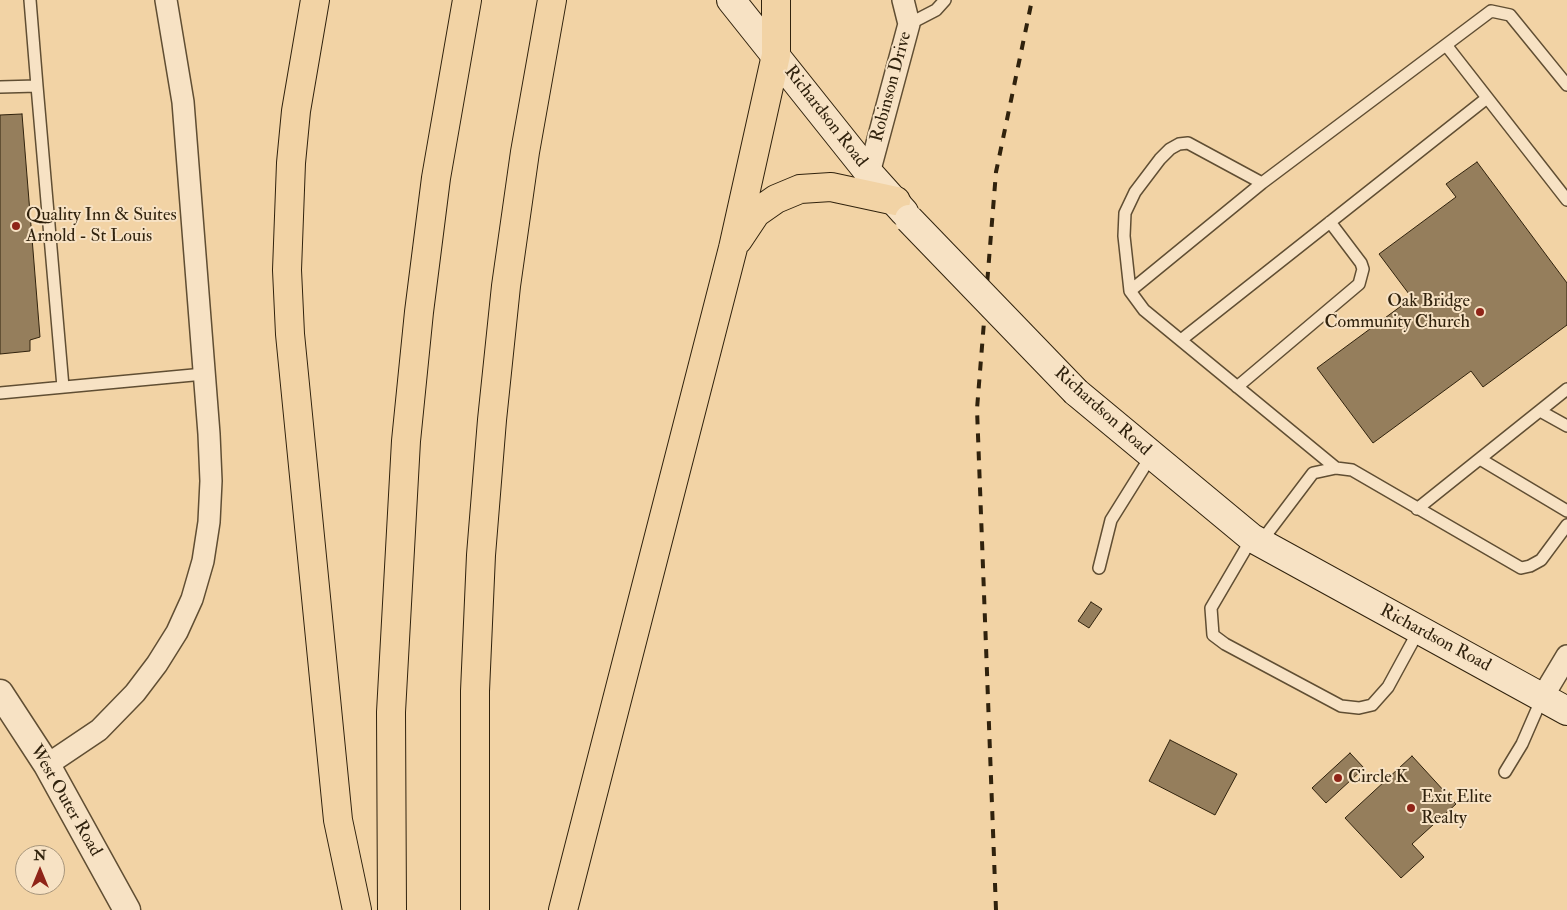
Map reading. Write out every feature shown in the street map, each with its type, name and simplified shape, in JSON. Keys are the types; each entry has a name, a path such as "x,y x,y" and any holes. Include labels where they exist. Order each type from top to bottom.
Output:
{"highway":[{"path":"316,0 296,111 291,164 289,298 338,820 357,910"},
{"path":"392,910 391,712 406,441 419,312 436,178 467,0"},
{"path":"475,910 475,691 481,555 492,420 506,286 525,152 552,0"},
{"path":"563,910 733,248 776,55 776,0"},
{"path":"733,248 756,213 776,199 800,190 831,187 902,210"}],"main road":[{"name":"Richardson Road","path":"731,0 869,173 902,210 1076,392 1151,456 1256,540 1543,696 1567,711"}],"street":[{"path":"47,765 99,730 135,693 177,632 192,599 203,561 209,522 211,481 204,374 183,102 166,0"},
{"name":"Robinson Drive","path":"869,173 909,24 903,0"},
{"path":"1543,696 1567,656"},
{"name":"West Outer Road","path":"0,693 47,765 127,910"}],"lane":[{"path":"30,0 63,388"},
{"path":"909,24 936,10 945,0"},
{"path":"1130,290 1262,183 1491,11 1510,15 1567,85"},
{"path":"1446,45 1567,200"},
{"path":"0,87 37,86"},
{"path":"1181,340 1487,98"},
{"path":"1262,183 1188,143 1179,144 1170,150 1160,159 1135,192 1125,213 1124,236 1130,290 1144,310 1336,468"},
{"path":"1237,387 1359,284 1363,269 1361,263 1330,222"},
{"path":"0,393 204,374"},
{"path":"1418,509 1567,389"},
{"path":"1540,411 1567,426"},
{"path":"1099,568 1111,520 1151,456"},
{"path":"1480,459 1567,511"},
{"path":"1419,630 1388,687 1372,705 1359,708 1342,706 1225,644 1213,635 1211,608 1256,540 1313,473 1336,468 1352,470 1521,568 1541,560 1567,525"},
{"path":"1505,772 1522,744 1543,696"}],"building":[{"name":"Quality Inn & Suites Arnold - St Louis","path":"22,114 40,337 30,340 30,351 0,354 0,115"},
{"name":"Oak Bridge Community Church","path":"1477,162 1567,283 1567,325 1483,387 1471,371 1373,443 1317,368 1412,298 1379,254 1456,197 1446,184"},
{"path":"1091,602 1102,609 1089,628 1078,621"},
{"path":"1170,740 1237,774 1215,815 1149,781"},
{"name":"Circle K","path":"1350,753 1364,768 1326,803 1312,788"},
{"path":"1412,756 1456,804 1412,844 1424,857 1401,878 1345,818"}],"railway":[{"path":"996,910 977,409 996,172 1032,0"}],"place":[{"name":"Quality Inn & Suites Arnold - St Louis","path":"16,226"},
{"name":"Oak Bridge Community Church","path":"1480,312"},
{"name":"Circle K","path":"1338,778"},
{"name":"Exit Elite Realty","path":"1411,808"}]}
